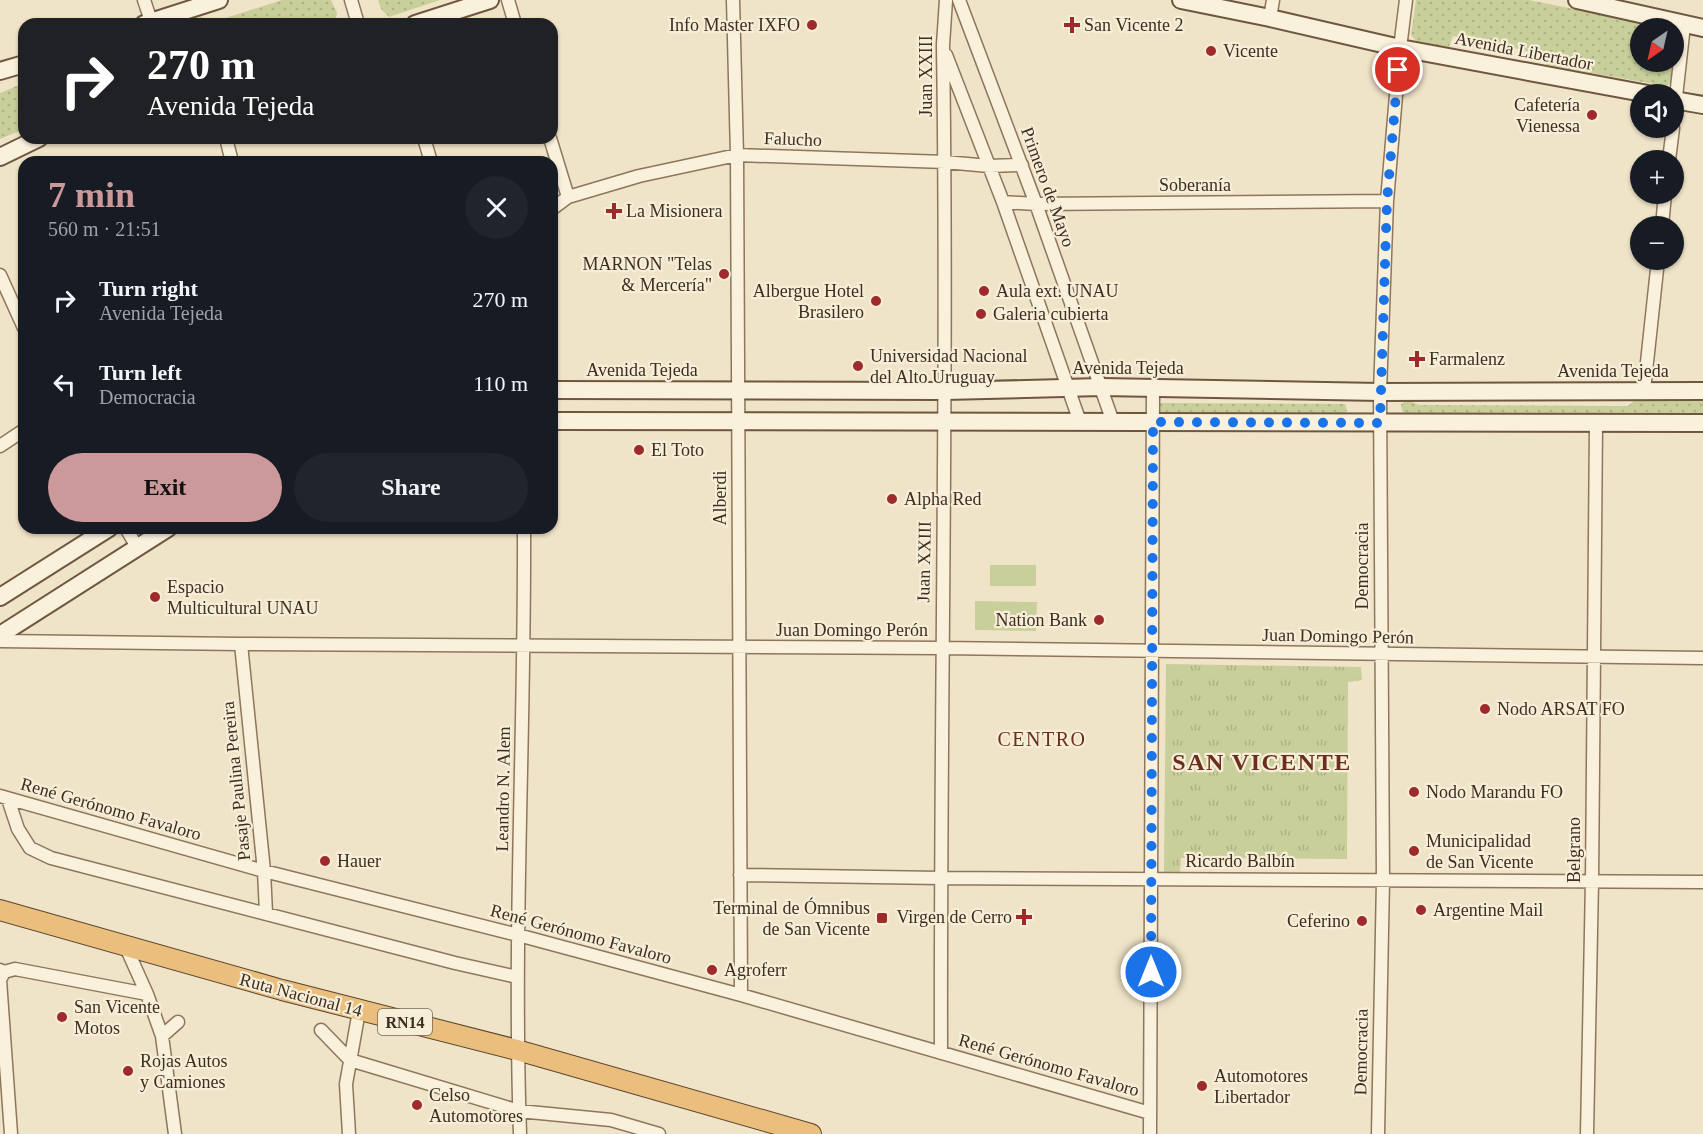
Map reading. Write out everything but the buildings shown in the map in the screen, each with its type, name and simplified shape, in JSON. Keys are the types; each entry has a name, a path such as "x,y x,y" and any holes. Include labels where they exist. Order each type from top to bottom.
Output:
{"highway":[{"name":"Ruta Nacional 14","path":"0,910 359,1011 517,1050 811,1134"}],"main road":[{"path":"164,18 219,0"},
{"path":"434,18 490,0"},
{"name":"Avenida Libertador","path":"1182,0 1400,48 1630,91"},
{"path":"1576,0 1654,18"},
{"path":"1684,25 1703,28"},
{"path":"0,71 18,66"},
{"path":"1684,105 1703,105"},
{"path":"0,157 27,144"},
{"name":"Avenida Tejeda","path":"558,390 945,391 1153,387 1380,392 1703,391"},
{"path":"558,421 1703,423"},
{"path":"0,597 100,534"},
{"path":"0,635 158,534"}],"street":[{"path":"144,0 148,18"},
{"path":"351,0 356,18"},
{"path":"508,0 513,18"},
{"name":"Alberdi","path":"733,0 737,155 741,995"},
{"name":"Juan XXIII","path":"941,1053 940,878 945,391 943,45 946,0"},
{"name":"Primero de Mayo","path":"959,0 1022,165 1113,422"},
{"path":"1270,18 1273,0"},
{"name":"Democracia","path":"1378,1134 1383,880 1380,392 1387,201 1406,0"},
{"path":"943,45 1003,202 1080,422"},
{"name":"Falucho","path":"568,197 639,176 737,155 945,162 989,166 1022,165"},
{"path":"558,164 568,197 558,204"},
{"name":"Soberanía","path":"1003,202 1036,204 1387,201"},
{"path":"1644,390 1657,270"},
{"path":"0,275 18,315"},
{"path":"1150,1134 1153,387"},
{"name":"Belgrano","path":"1587,1134 1596,423"},
{"path":"0,446 18,434"},
{"path":"129,534 137,547"},
{"name":"Leandro N. Alem","path":"520,1134 517,977 525,645 524,534"},
{"name":"Juan Domingo Perón","path":"0,641 942,648 1703,658"},
{"name":"Pasaje Paulina Pereira","path":"241,644 264,871 266,914"},
{"path":"4,797 18,829 30,848 51,858 517,977"},
{"name":"René Gerónomo Favaloro","path":"4,797 264,871 518,935 741,995 1150,1113"},
{"name":"Ricardo Balbín","path":"740,875 1703,882"},
{"path":"125,945 147,994 162,1036 175,1134"},
{"path":"11,1134 0,980 2,971 15,969 147,994"},
{"path":"349,1134 346,1084 359,1011"},
{"path":"162,1036 178,1022"},
{"path":"321,1029 350,1060 519,1111 611,1120 659,1134"}],"green space":[{"path":"282,0 331,0 337,13 336,18 226,18"},
{"path":"378,0 440,0 389,17 381,9"},
{"path":"1416,0 1529,0 1630,20 1630,72 1673,72 1671,83 1655,84 1546,65 1548,55 1453,36 1448,49 1418,43 1411,35"},
{"path":"18,86 18,132 0,139 0,93"},
{"path":"1636,399 1703,401 1703,416 1408,415 1402,411 1401,404 1407,400 1419,405 1628,406"},
{"path":"1160,403 1345,404 1347,410 1345,415 1161,414 1157,411"},
{"path":"990,565 1036,565 1036,586 990,586"},
{"path":"975,601 1037,602 1036,631 975,630"},
{"path":"1166,664 1361,667 1362,680 1348,682 1347,859 1181,858 1180,873 1164,872"}],"place":[{"name":"Info Master IXFO","path":"812,25"},
{"name":"San Vicente 2","path":"1072,25"},
{"name":"Vicente","path":"1211,51"},
{"name":"Cafetería Vienessa","path":"1592,115"},
{"name":"La Misionera","path":"614,211"},
{"name":"MARNON \"Telas & Mercería\"","path":"724,274"},
{"name":"Aula ext. UNAU","path":"984,291"},
{"name":"Albergue Hotel Brasilero","path":"876,301"},
{"name":"Galeria cubierta","path":"981,314"},
{"name":"Farmalenz","path":"1417,359"},
{"name":"Universidad Nacional del Alto Uruguay","path":"858,366"},
{"name":"El Toto","path":"639,450"},
{"name":"Alpha Red","path":"892,499"},
{"name":"Espacio Multicultural UNAU","path":"155,597"},
{"name":"Nation Bank","path":"1099,620"},
{"name":"Nodo ARSAT FO","path":"1485,709"},
{"name":"Nodo Marandu FO","path":"1414,792"},
{"name":"Municipalidad de San Vicente","path":"1414,851"},
{"name":"Hauer","path":"325,861"},
{"name":"Argentine Mail","path":"1421,910"},
{"name":"Virgen de Cerro","path":"1024,917"},
{"name":"Terminal de Ómnibus de San Vicente","path":"882,918"},
{"name":"Ceferino","path":"1362,921"},
{"name":"Agroferr","path":"712,970"},
{"name":"San Vicente Motos","path":"62,1017"},
{"name":"Rojas Autos y Camiones","path":"128,1071"},
{"name":"Automotores Libertador","path":"1202,1086"},
{"name":"Celso Automotores","path":"417,1105"}],"district":[{"name":"CENTRO","path":"1042,739"},
{"name":"SAN VICENTE","path":"1262,762"}],"route":[{"path":"1151,972 1153,422 1380,423 1387,201 1398,70"}]}
